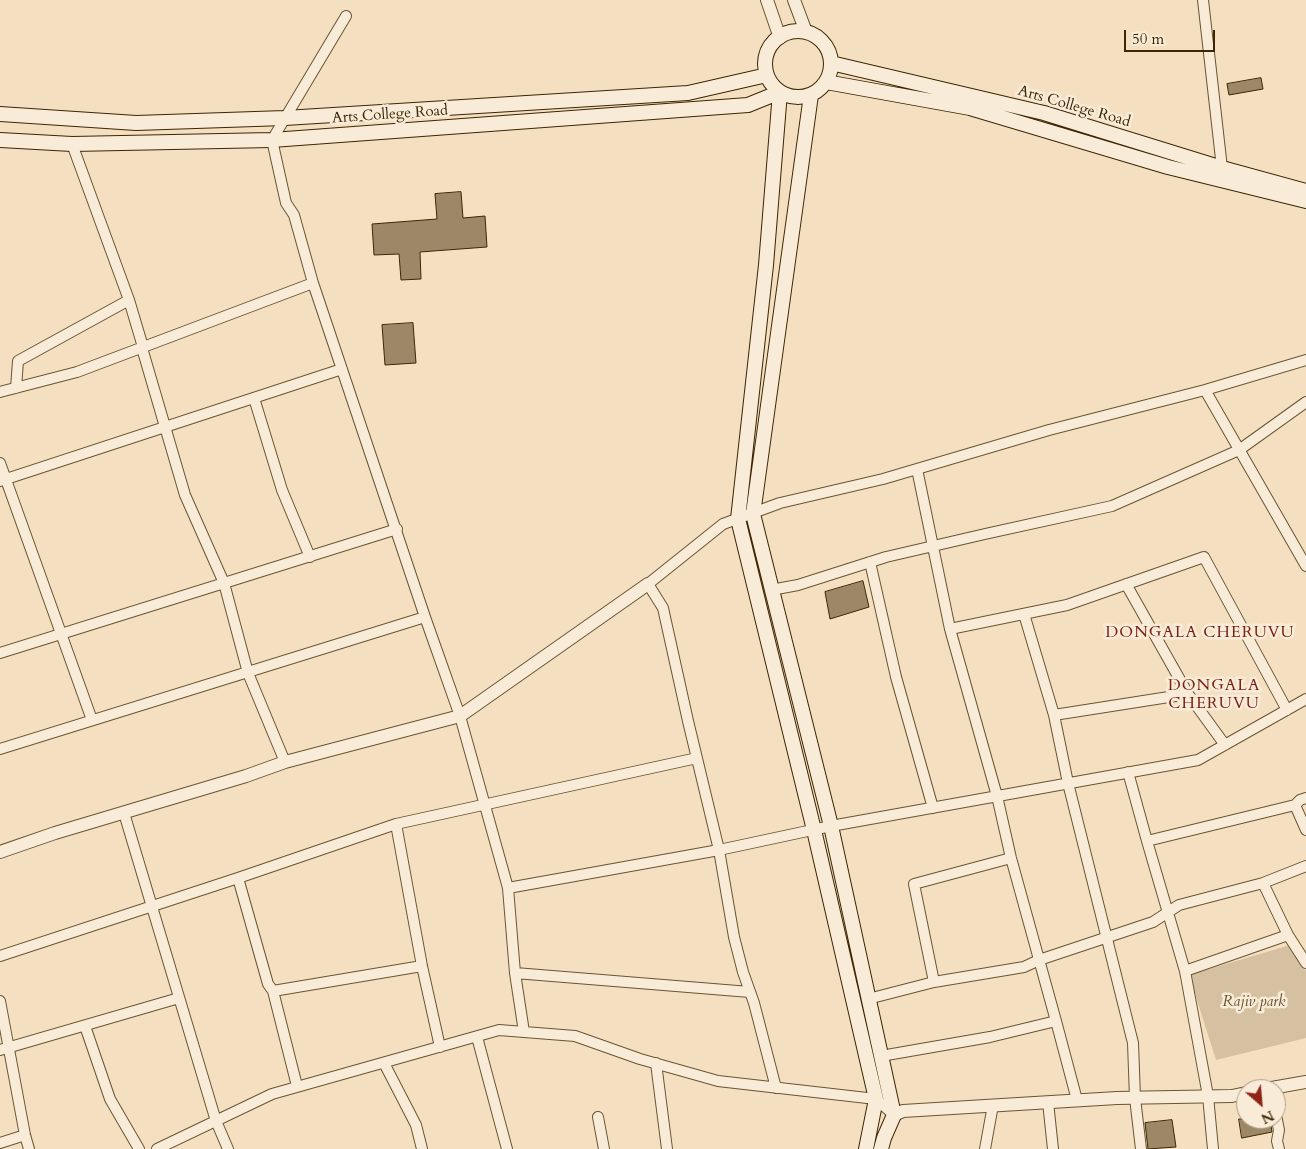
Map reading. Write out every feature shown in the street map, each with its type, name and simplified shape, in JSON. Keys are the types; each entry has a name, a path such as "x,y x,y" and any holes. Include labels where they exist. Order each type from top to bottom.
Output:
{"main road":[{"path":"806,32 816,36 824,43 831,63 830,73 820,89 803,97 795,97 780,92 772,84 767,75 767,54 772,45 780,38 788,33 806,32"},
{"name":"Arts College Road","path":"831,63 1044,113 1222,168 1306,191"},
{"path":"0,114 136,123 285,118 688,93 767,75"},
{"path":"826,82 970,108 1168,167 1306,201"},
{"path":"780,92 766,265 738,519 814,830 876,1099 866,1149"},
{"name":"Arts College Road","path":"0,140 72,144 272,140 748,105 780,92"},
{"path":"811,94 752,514 831,826 894,1115 881,1149"}],"street":[{"path":"767,0 780,38"},
{"path":"794,0 806,32"},
{"path":"1203,0 1222,168"},
{"path":"346,16 272,140 286,203 294,215 313,283 460,716 485,804 508,888 515,973 524,1032"},
{"path":"72,144 129,300 185,495 224,584 249,671 284,762"},
{"path":"0,392 77,372 313,283"},
{"path":"16,388 18,361 129,300"},
{"path":"0,852 55,833 246,776 284,762 460,716 648,584 723,524 780,503 883,479 1049,430 1205,390 1306,360"},
{"path":"3,480 342,369"},
{"path":"1205,390 1306,566"},
{"path":"254,398 282,490 310,556"},
{"path":"771,590 934,546 1112,506 1239,450 1306,402"},
{"path":"0,463 3,480 92,720"},
{"path":"917,469 950,629 997,796 1011,858 1076,1100"},
{"path":"0,653 397,529"},
{"path":"950,629 1067,605 1204,557 1287,710"},
{"path":"870,562 896,677 933,808"},
{"path":"648,584 663,608 719,850 734,937 776,1088"},
{"path":"1126,584 1188,694 1226,744"},
{"path":"1024,614 1054,716 1068,783 1133,1042 1135,1098 1141,1149"},
{"path":"0,749 425,617"},
{"path":"1054,716 1188,694"},
{"path":"508,888 719,850 831,826 1198,760 1306,699"},
{"path":"0,956 152,907 396,824 697,758"},
{"path":"1128,772 1185,972 1208,1096 1213,1149"},
{"path":"1147,841 1295,805 1300,800 1306,798"},
{"path":"1295,805 1306,830"},
{"path":"125,812 216,1121 228,1149"},
{"path":"396,824 422,966 440,1047"},
{"path":"934,982 914,884 1011,858"},
{"path":"868,998 934,982 1024,967 1039,960 1154,922 1179,905 1263,883 1306,866"},
{"path":"238,878 268,984 273,991 297,1086"},
{"path":"1263,883 1288,935 1306,962"},
{"path":"1185,972 1288,935"},
{"path":"273,991 422,966"},
{"path":"515,973 750,992"},
{"path":"5,1049 179,998"},
{"path":"0,1001 5,1049 29,1149"},
{"path":"881,1056 990,1037 1056,1021"},
{"path":"84,1026 110,1099 139,1149"},
{"path":"157,1149 272,1094 499,1030 575,1036 656,1064 718,1081 876,1099 894,1115 904,1111 1076,1100 1236,1095"},
{"path":"476,1037 507,1149"},
{"path":"384,1063 416,1125 422,1149"},
{"path":"656,1064 667,1149"},
{"path":"1286,1086 1306,1082"},
{"path":"1048,1102 1053,1149"},
{"path":"985,1149 993,1105"},
{"path":"598,1117 604,1149"},
{"path":"1279,1129 1277,1141 1279,1149"},
{"path":"0,1143 25,1135"}],"green space":[{"name":"Rajiv park","path":"1290,945 1306,971 1306,1038 1216,1060 1189,975"}],"building":[{"path":"1261,78 1263,89 1229,95 1227,84"},
{"path":"461,192 463,218 485,216 487,247 420,252 421,279 401,280 399,254 374,255 372,224 437,219 435,194"},
{"path":"413,323 416,363 385,365 382,325"},
{"path":"863,581 869,607 830,619 825,592"},
{"path":"1172,1120 1176,1147 1148,1149 1145,1123"},
{"path":"1241,1129 1272,1129 1272,1132 1242,1138"}],"district":[{"name":"DONGALA CHERUVU","path":"1200,633"},
{"name":"DONGALA CHERUVU","path":"1214,695"}]}
